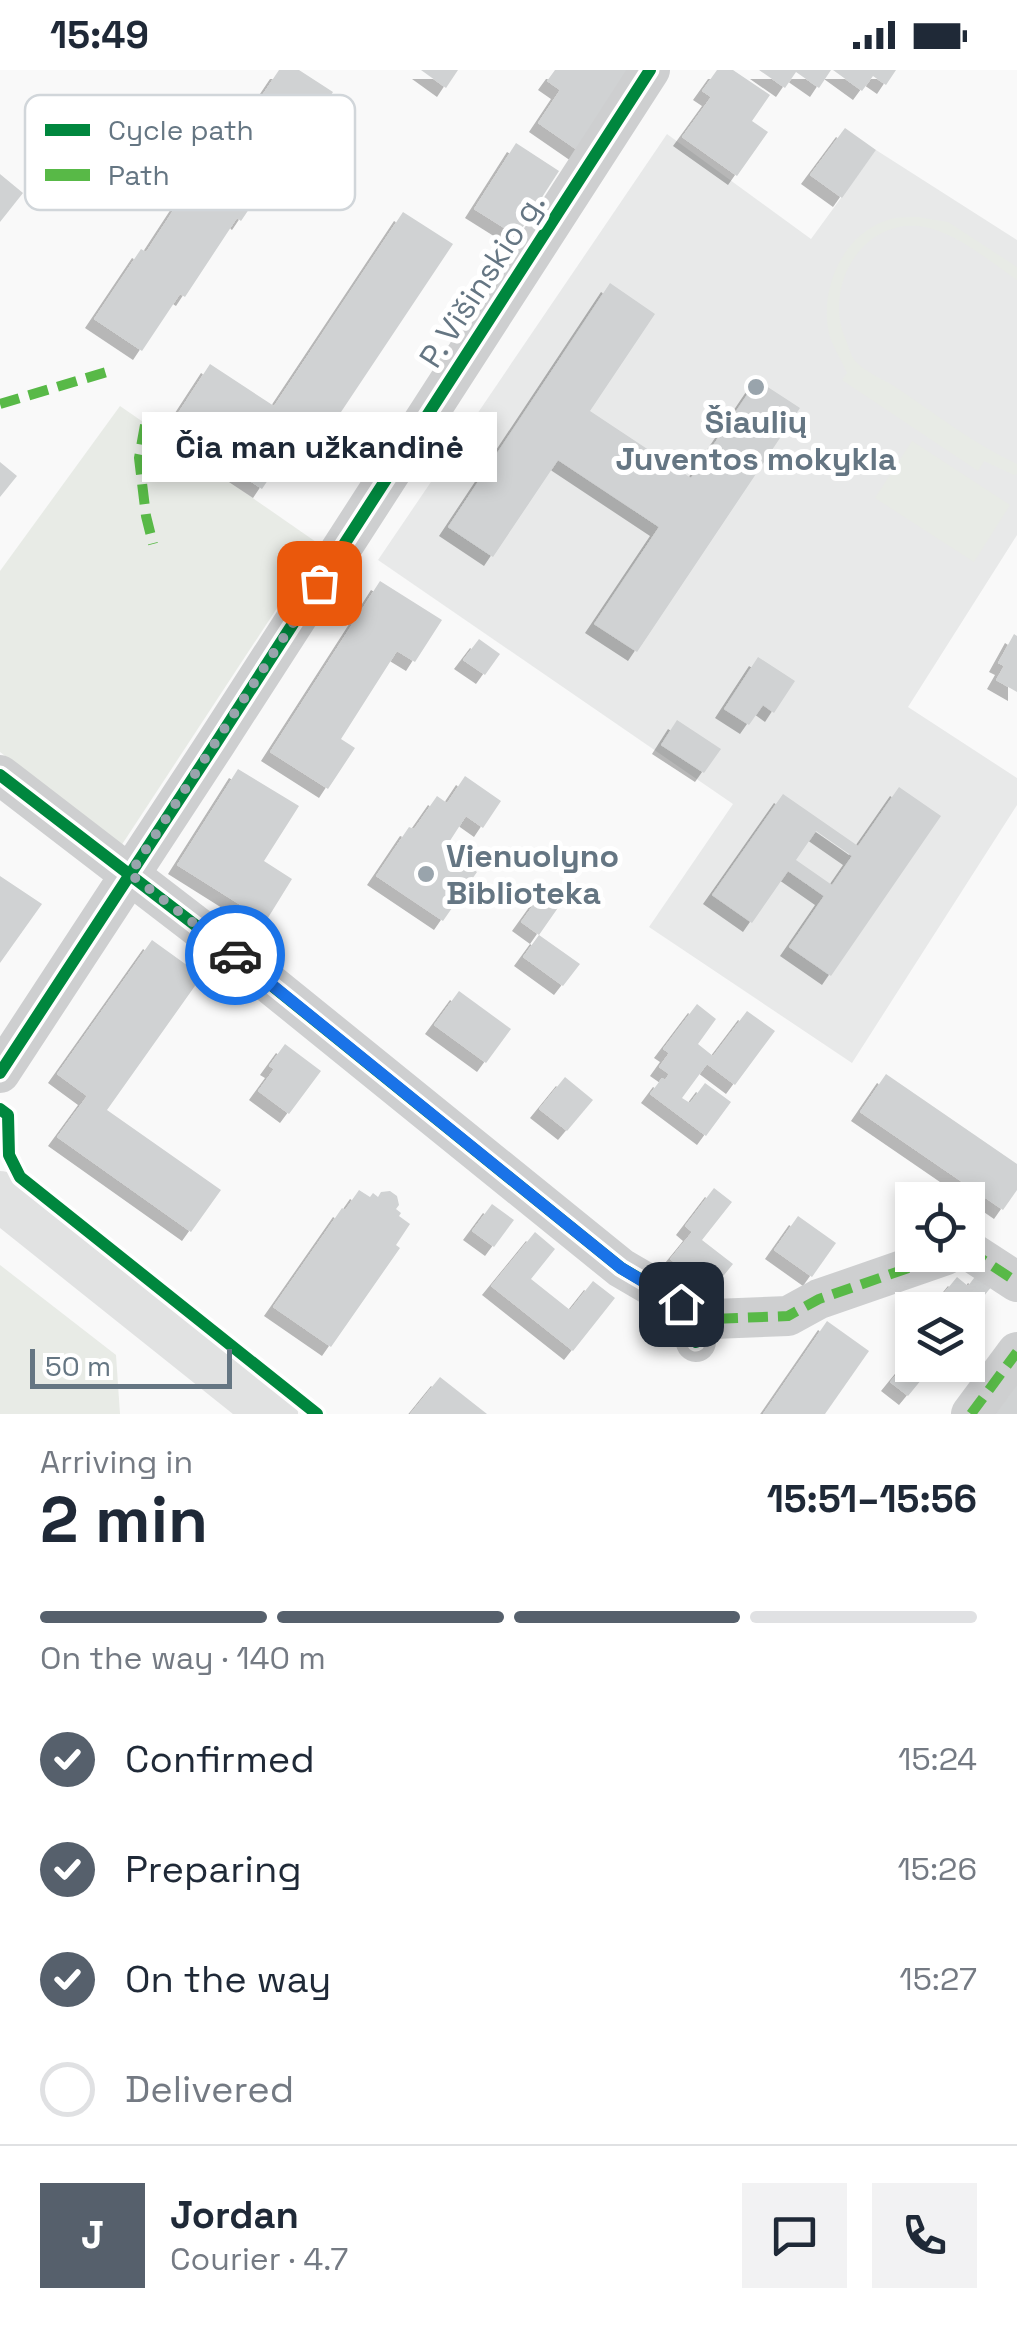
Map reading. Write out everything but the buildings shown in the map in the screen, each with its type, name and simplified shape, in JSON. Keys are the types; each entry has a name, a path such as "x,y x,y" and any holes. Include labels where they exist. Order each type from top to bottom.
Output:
{"main road":[{"path":"0,1196 273,1414"},
{"path":"0,1240 222,1414"}],"street":[{"name":"P. Višinskio g.","path":"0,1073 650,70"},
{"path":"0,775 238,958 621,1268 681,1304 692,1331 788,1316 819,1300 898,1272"},
{"path":"985,1261 1017,1282"},
{"path":"971,1414 1017,1352"}],"shaded area":[{"name":"Šiaulių Juventos mokykla","path":"667,134 811,239 876,150 1017,240 1017,535 908,707 1017,778 1017,805 852,1063 649,927 733,804 378,560"},
{"path":"918,217 948,222 1017,267 1017,280 969,247 930,228 896,228 878,235 863,247 843,281 840,321 850,351 863,368 1017,464 1017,474 984,461 978,471 842,380 847,373 830,337 827,319 831,282 839,264 849,248 877,224"},
{"path":"120,406 319,544 121,846 0,752 0,571"},
{"path":"912,441 1010,505 974,562 875,498"},
{"path":"0,1265 116,1355 120,1414 0,1414"}],"marked path":[{"path":"0,404 110,371"},
{"path":"145,425 139,458 153,544"},
{"path":"985,1261 1017,1282"},
{"path":"688,1320 788,1316 819,1299 897,1272"},
{"path":"971,1414 1017,1352"}],"cycle path":[{"path":"0,1073 650,70"},
{"path":"0,775 238,958 621,1268 681,1303 696,1342"},
{"path":"0,1109 8,1115 9,1155 20,1177 317,1414"}],"way so far":[{"path":"235,955 130,874 319,583"}],"place":[{"name":"Šiaulių Juventos mokykla","path":"756,387"},
{"name":"Čia man užkandinė","path":"319,583"},
{"name":"Vienuolyno Biblioteka","path":"426,874"}],"route":[{"path":"235,955 621,1268 681,1304"}]}
